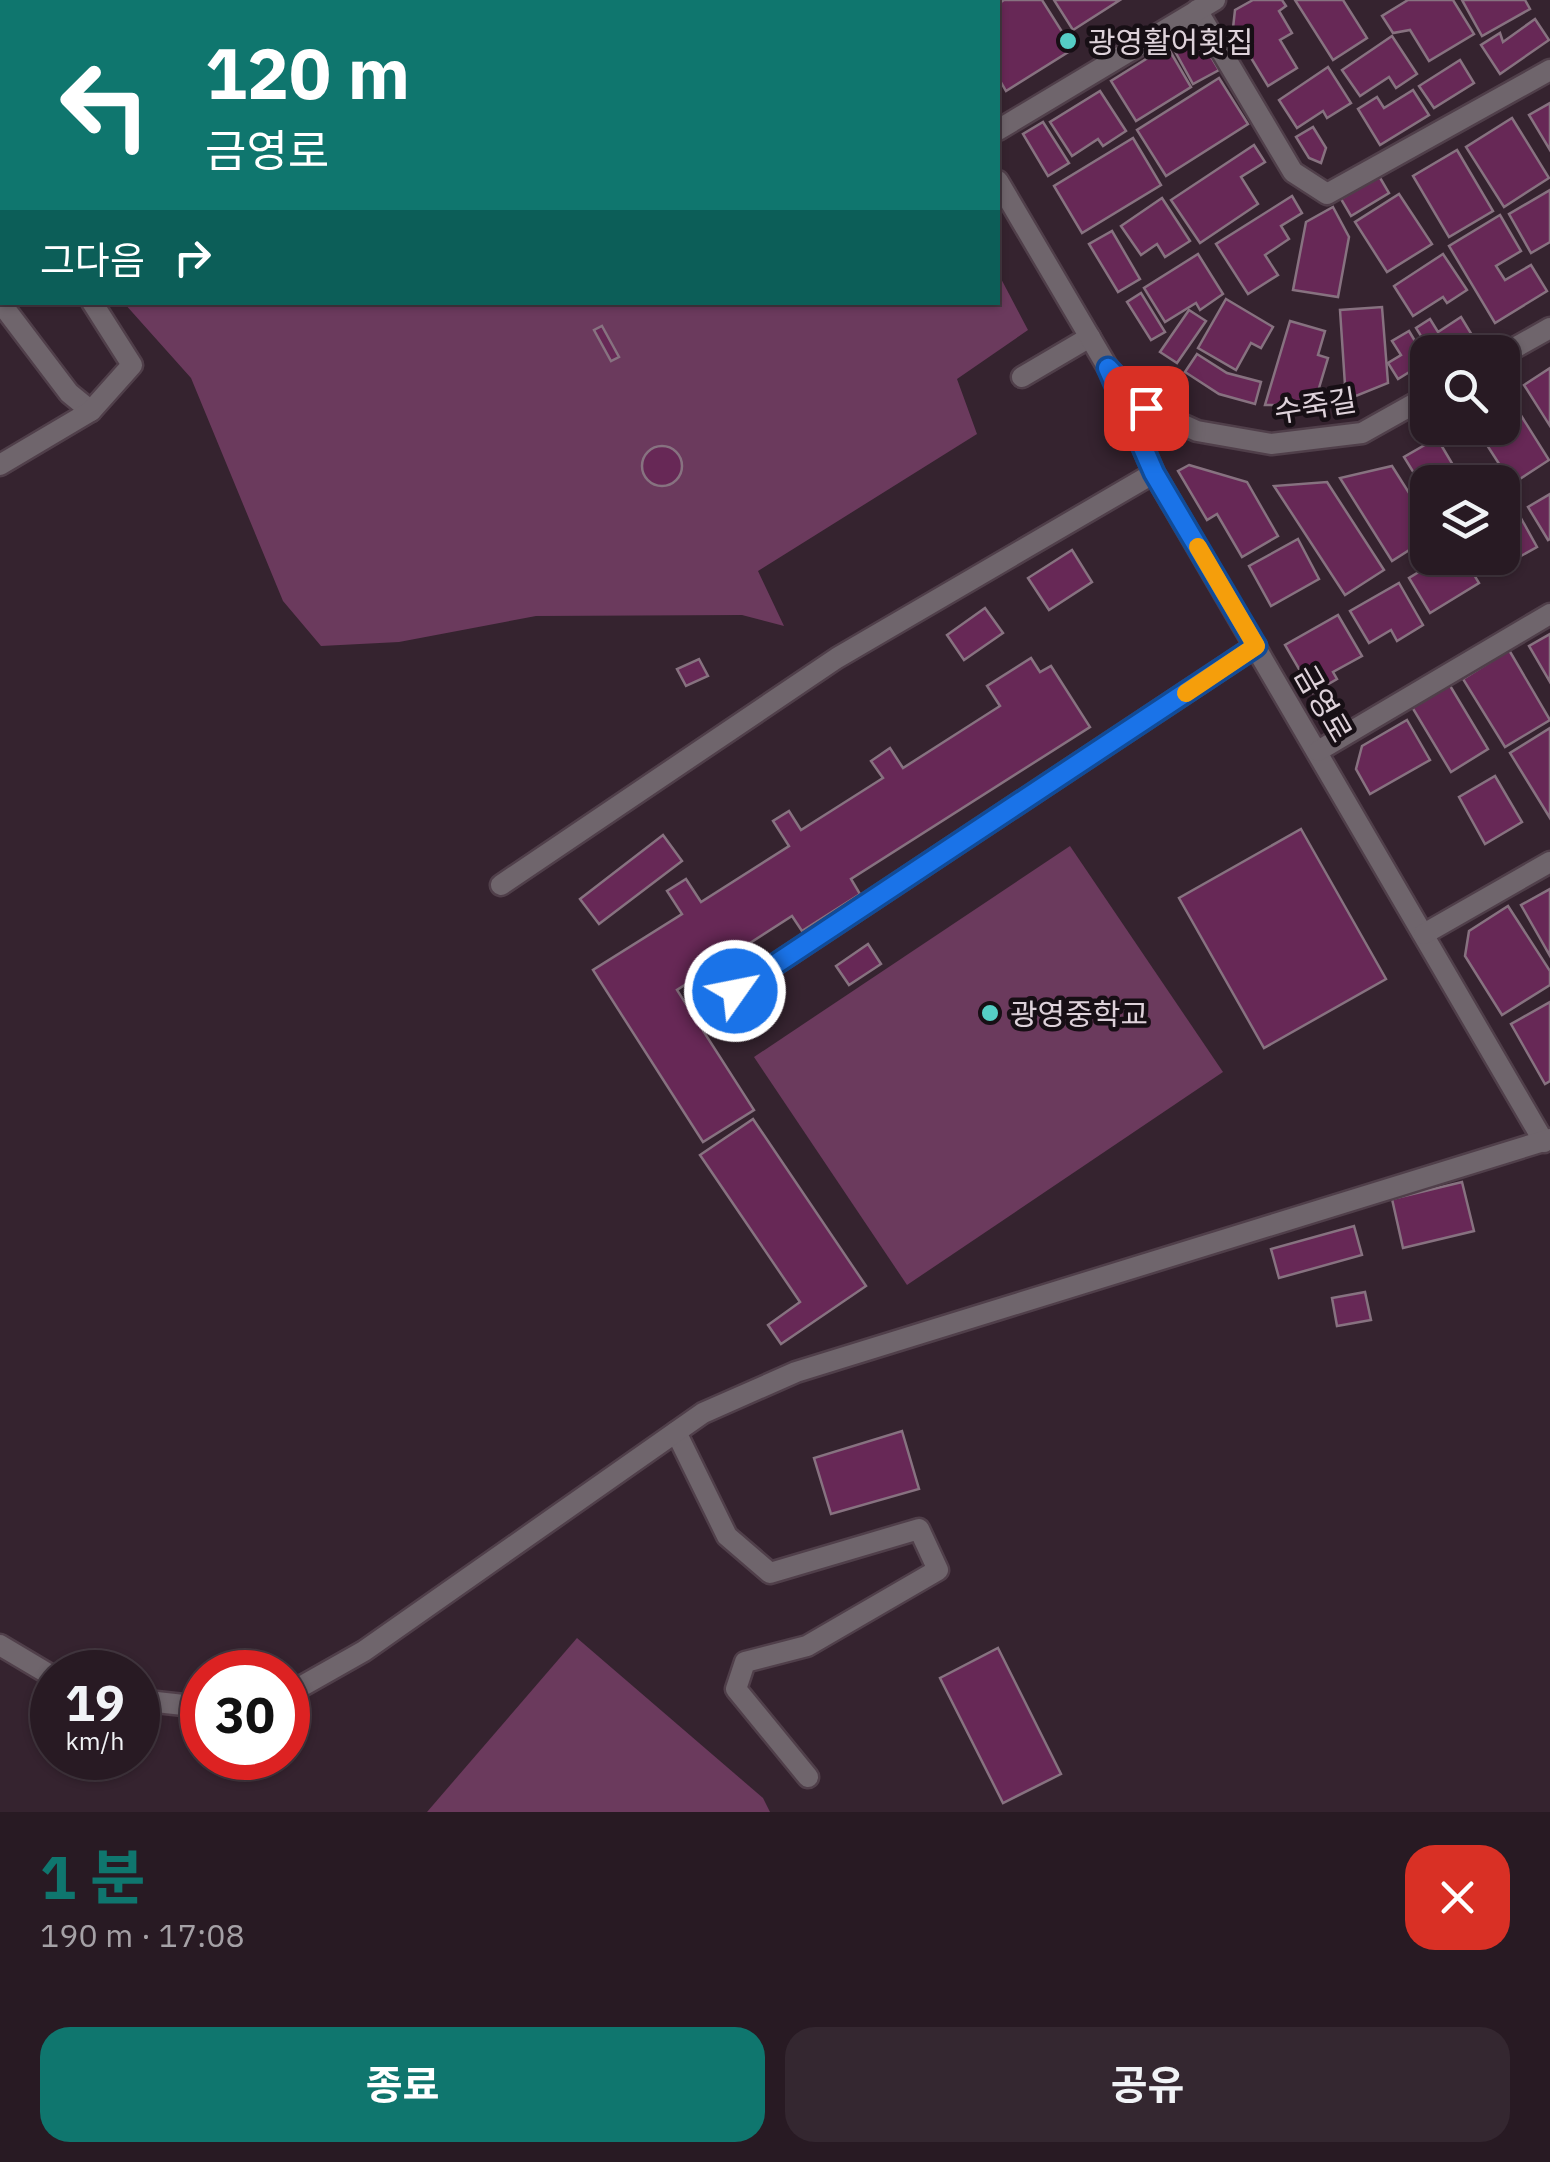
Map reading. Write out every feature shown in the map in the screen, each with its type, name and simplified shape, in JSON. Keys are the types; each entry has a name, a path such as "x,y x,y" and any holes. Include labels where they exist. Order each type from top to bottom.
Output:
{"street":[{"path":"1000,129 1206,5 1293,172 1327,194 1550,70"},
{"name":"금영로","path":"1000,184 1108,368 1154,473 1547,1141"},
{"path":"2,305 69,393 91,412"},
{"path":"0,465 91,412 132,366 94,305"},
{"path":"1520,344 1550,328"},
{"path":"1022,377 1090,337"},
{"name":"수죽길","path":"1108,368 1146,408 1196,431 1271,444 1362,433 1410,406"},
{"path":"501,885 837,658 1154,473"},
{"path":"1318,751 1550,614"},
{"path":"735,991 1256,646"},
{"path":"1424,934 1550,862"},
{"path":"310,1682 364,1651 704,1413 796,1372 1547,1141"},
{"path":"676,1432 727,1536 770,1573 919,1529 938,1570 807,1646 745,1662 736,1689 808,1777"},
{"path":"0,1645 30,1667"}],"shaded area":[{"path":"1000,277 1028,330 957,379 977,434 758,571 784,626 742,615 536,616 399,642 321,646 283,601 191,378 126,305 1000,305"},
{"path":"1070,846 1223,1072 907,1285 754,1057"},
{"path":"577,1638 763,1798 770,1812 427,1812"}],"building":[{"path":"1042,0 1073,49 1006,91 1000,80 1000,3"},
{"path":"1054,0 1120,0 1073,30"},
{"path":"1253,0 1282,0 1286,6 1279,11 1292,33 1280,40 1297,68 1268,86 1233,28 1235,10"},
{"path":"1295,0 1343,0 1367,38 1333,60"},
{"path":"1408,0 1453,0 1474,34 1429,61 1410,30 1393,33 1382,16"},
{"path":"1462,0 1525,0 1530,9 1482,36"},
{"path":"1535,19 1549,40 1500,74 1481,45 1500,33 1503,42"},
{"path":"1185,36 1204,45 1219,70 1193,84 1171,44"},
{"path":"1392,36 1417,74 1396,88 1389,77 1360,96 1342,70"},
{"path":"1167,46 1191,87 1136,121 1111,81"},
{"path":"1460,60 1474,83 1434,108 1419,86"},
{"path":"1328,67 1351,103 1327,118 1323,111 1297,128 1279,100"},
{"path":"1219,78 1248,124 1166,176 1137,130"},
{"path":"1413,90 1429,115 1380,145 1358,109 1377,97 1384,108"},
{"path":"1100,91 1126,131 1103,146 1098,139 1072,156 1050,122"},
{"path":"1550,103 1550,150 1529,115"},
{"path":"1512,118 1549,178 1504,207 1466,147"},
{"path":"1043,122 1069,163 1048,176 1023,134"},
{"path":"1313,127 1326,148 1321,163 1309,158 1296,137"},
{"path":"1133,138 1161,185 1082,233 1054,186"},
{"path":"1254,145 1265,162 1241,177 1258,204 1200,243 1171,200"},
{"path":"1457,150 1493,211 1449,237 1413,176"},
{"path":"1379,176 1389,193 1351,216 1341,199"},
{"path":"1550,190 1550,242 1531,253 1509,214"},
{"path":"1399,194 1432,244 1387,272 1355,222"},
{"path":"1292,196 1302,213 1281,226 1289,239 1265,255 1278,275 1248,294 1216,244"},
{"path":"1162,198 1190,241 1165,257 1157,244 1141,255 1121,226"},
{"path":"1333,207 1349,237 1338,297 1293,290 1306,222"},
{"path":"1500,215 1521,251 1496,266 1505,280 1531,265 1547,291 1495,323 1449,246"},
{"path":"1112,231 1140,279 1118,292 1089,244"},
{"path":"1198,254 1223,294 1200,310 1196,303 1165,322 1144,288"},
{"path":"1443,254 1467,290 1447,303 1443,297 1413,316 1394,286"},
{"path":"1141,293 1165,332 1151,340 1127,302"},
{"path":"1226,299 1273,327 1261,348 1251,343 1236,370 1198,348"},
{"path":"1382,307 1388,383 1346,400 1340,310"},
{"path":"1189,310 1206,321 1177,363 1160,352"},
{"path":"1461,317 1472,335 1420,335 1416,328 1430,319 1438,332"},
{"path":"1290,321 1325,331 1318,355 1328,358 1319,388 1332,391 1332,406 1265,405"},
{"path":"602,326 619,357 611,361 594,330"},
{"path":"1409,331 1411,335 1410,372 1398,379 1388,363 1401,355 1392,341"},
{"path":"1197,354 1227,373 1261,382 1255,404 1219,394 1185,372"},
{"path":"1550,368 1550,426 1524,385"},
{"path":"1520,414 1549,460 1520,479 1520,465 1500,465 1487,445 1520,445"},
{"path":"1425,445 1441,445 1453,465 1410,467 1404,457"},
{"path":"662,446 676,452 682,466 676,480 662,486 648,480 642,466 648,452"},
{"path":"1189,465 1247,482 1278,536 1242,557 1217,514 1207,520 1178,471"},
{"path":"1392,466 1410,494 1410,550 1392,561 1340,478"},
{"path":"1327,482 1384,570 1345,595 1274,486"},
{"path":"1550,494 1550,539 1548,540 1528,507"},
{"path":"1520,516 1537,547 1520,557"},
{"path":"1298,539 1319,579 1271,606 1249,566"},
{"path":"1072,550 1092,582 1049,610 1028,578"},
{"path":"1474,575 1479,583 1430,613 1409,578"},
{"path":"1399,583 1423,625 1397,641 1391,630 1369,643 1350,611"},
{"path":"985,608 1003,633 964,660 947,635"},
{"path":"1338,615 1362,656 1333,672 1337,679 1313,693 1285,645"},
{"path":"1550,634 1550,682 1529,646"},
{"path":"1509,650 1550,720 1505,747 1463,679"},
{"path":"1031,658 1040,672 1051,666 1090,727 851,879 860,894 802,931 792,916 677,990 754,1110 703,1142 593,970 682,914 667,891 686,879 701,902 789,846 773,821 789,811 801,830 883,778 871,761 890,748 903,768 1000,706 987,686"},
{"path":"699,659 708,676 686,686 677,669"},
{"path":"1449,684 1488,749 1451,772 1412,707"},
{"path":"1407,720 1430,760 1370,794 1356,769 1362,746"},
{"path":"1550,728 1550,818 1510,753"},
{"path":"1495,776 1522,822 1485,844 1459,797"},
{"path":"1301,829 1386,979 1264,1048 1179,898"},
{"path":"663,835 682,861 599,924 580,899"},
{"path":"1550,889 1550,956 1521,905"},
{"path":"1508,906 1550,971 1550,985 1502,1015 1465,956 1469,931"},
{"path":"868,944 881,964 849,985 836,966"},
{"path":"1550,1002 1550,1081 1545,1084 1511,1024"},
{"path":"753,1119 866,1286 781,1344 768,1325 800,1302 700,1155"},
{"path":"1462,1182 1474,1231 1403,1248 1392,1199"},
{"path":"1354,1226 1362,1255 1279,1278 1271,1249"},
{"path":"1365,1292 1371,1320 1337,1326 1332,1298"},
{"path":"902,1431 919,1489 831,1514 814,1458"},
{"path":"998,1648 1061,1774 1003,1803 940,1678"}],"slow traffic":[{"path":"1186,693 1256,646 1198,547"}],"place":[{"name":"광영활어횟집","path":"1068,41"},
{"name":"광영중학교","path":"990,1013"}],"route":[{"path":"735,991 1256,646 1154,473 1108,368 1146,408"}]}
